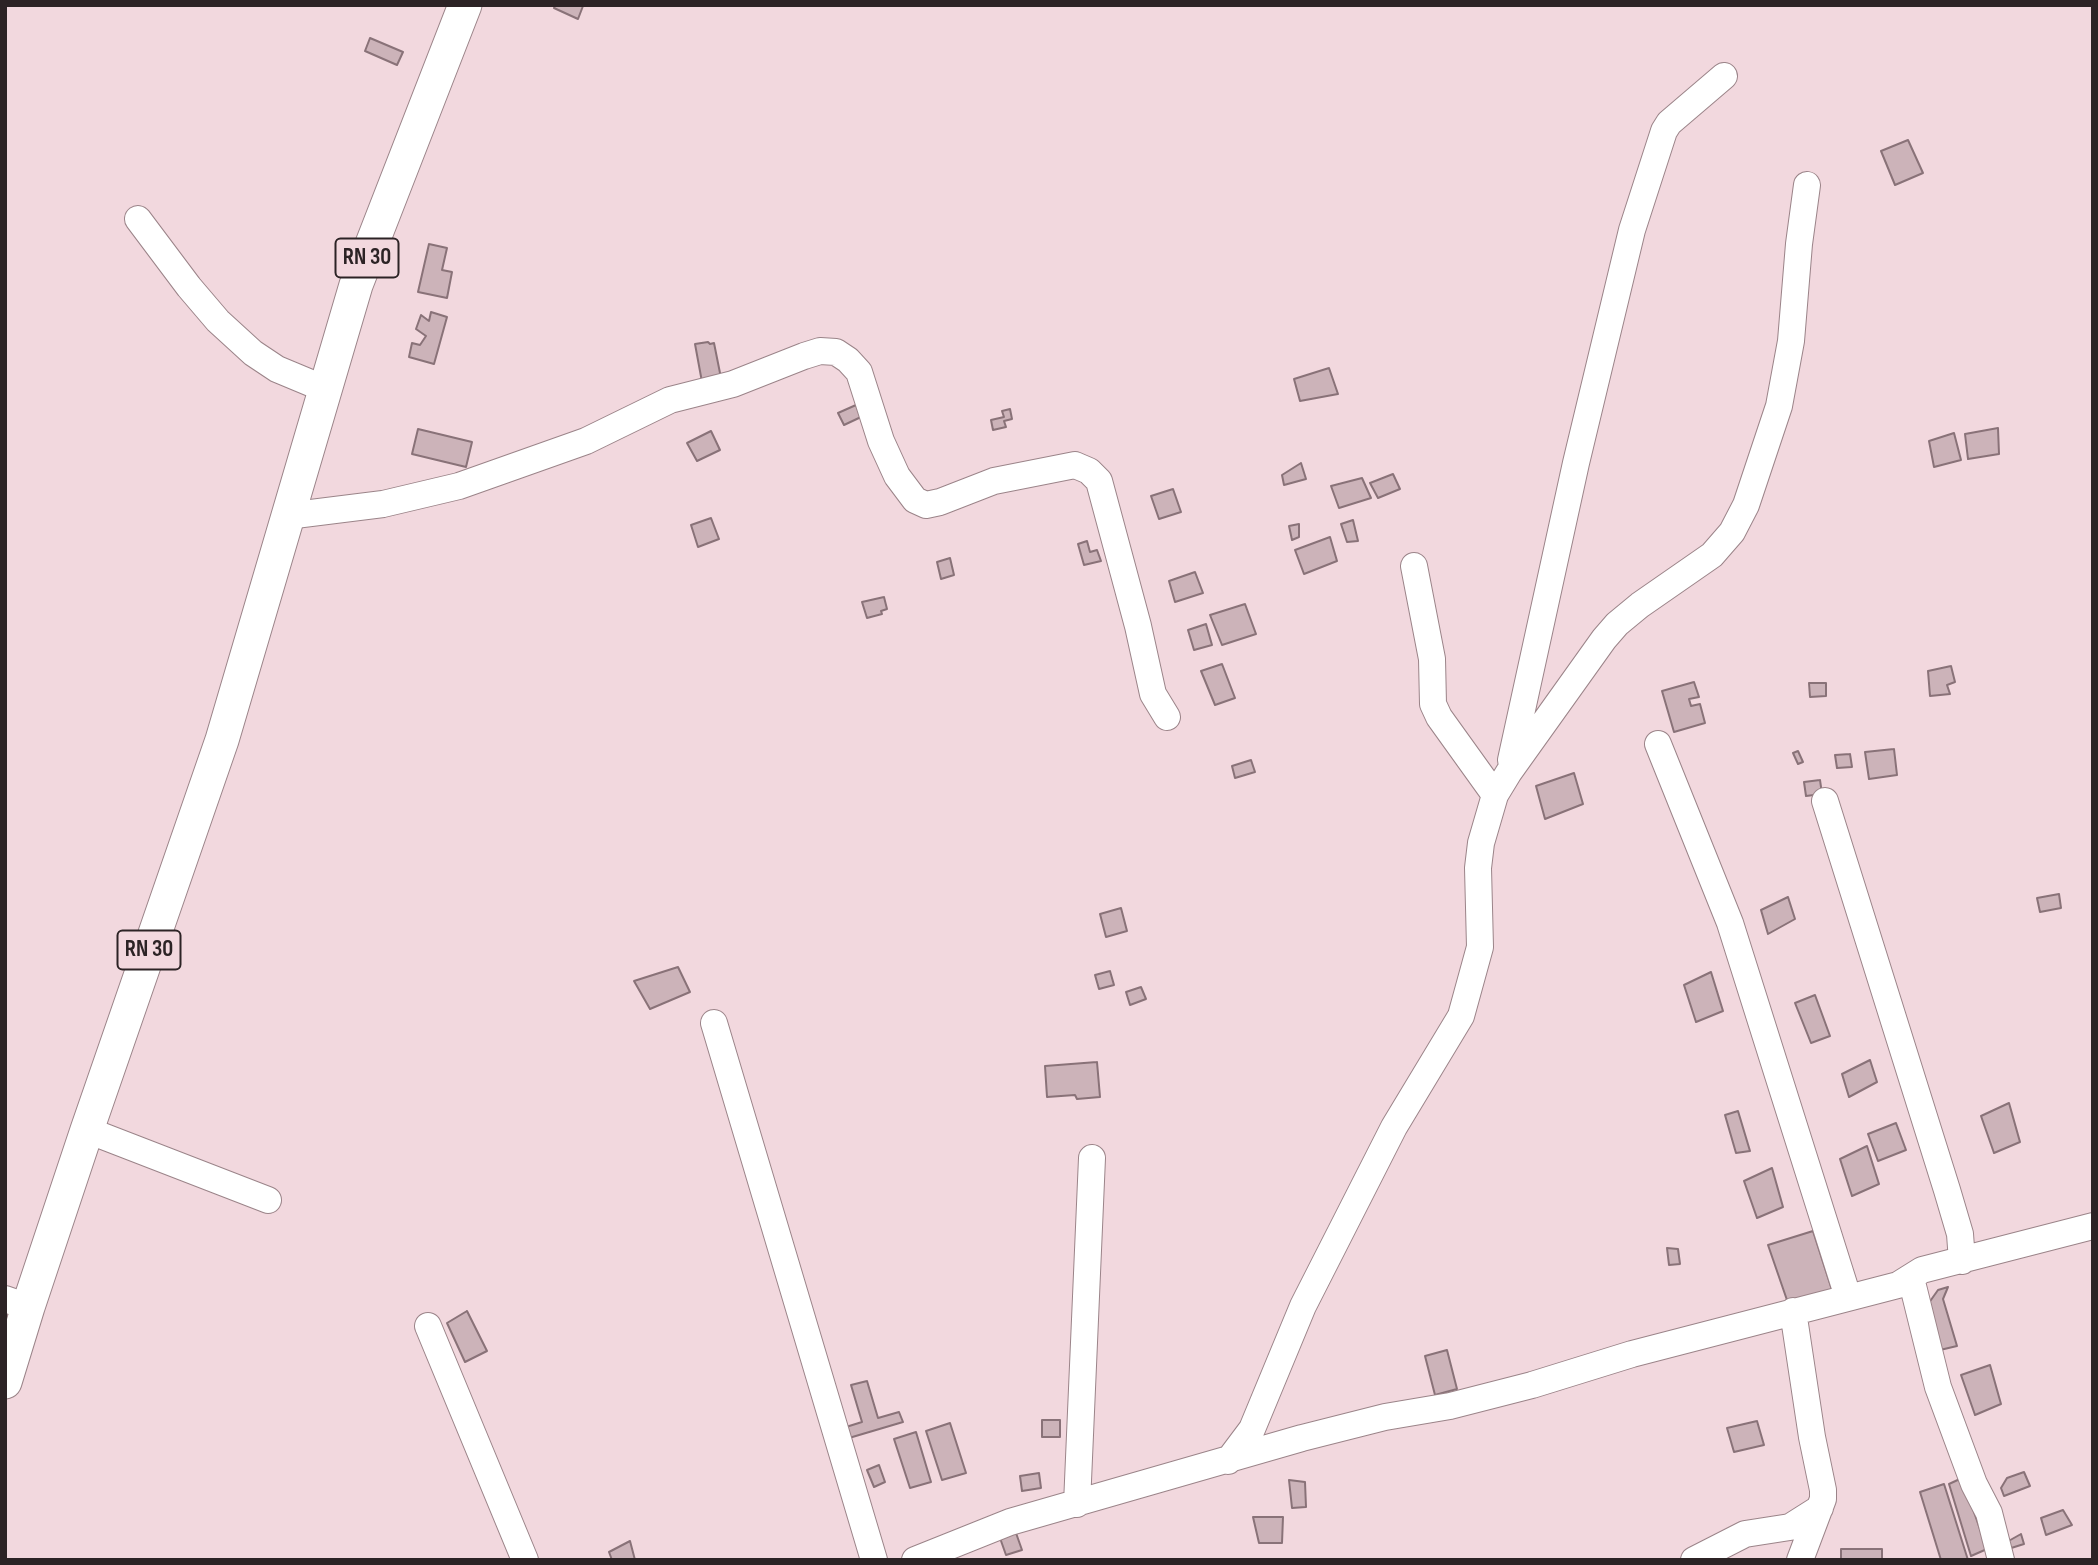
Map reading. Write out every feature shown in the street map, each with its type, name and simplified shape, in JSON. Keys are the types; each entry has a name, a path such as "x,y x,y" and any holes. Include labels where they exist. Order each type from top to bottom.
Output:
{"main road":[{"name":"RN 30","path":"5,1382 16,1303 87,1130 222,740 356,285 465,5"}],"street":[{"path":"1509,772 1576,463 1632,230 1664,131 1669,123 1724,76"},
{"path":"1228,1461 1252,1429 1303,1306 1394,1127 1461,1016 1480,947 1478,868 1481,844 1495,795 1610,631 1640,605 1712,555 1732,531 1746,505 1779,406 1791,341 1807,185"},
{"path":"138,219 189,287 218,321 244,345 276,369 325,389"},
{"path":"287,516 383,504 459,486 586,441 670,400 733,384 820,351 836,352 859,372 881,441 897,476 915,500 926,505 940,502 994,481 1074,465 1089,471 1099,481 1138,626 1153,694 1167,717"},
{"path":"1414,566 1432,659 1433,704 1439,717 1495,795"},
{"path":"1658,744 1730,923 1849,1297"},
{"path":"1825,801 1947,1190 1960,1234 1962,1261"},
{"path":"714,1023 874,1560"},
{"path":"87,1130 268,1200"},
{"path":"1077,1504 1091,1158"},
{"path":"915,1560 1010,1522 1302,1438 1532,1385 1632,1354 1898,1285 1922,1270 2093,1226"},
{"path":"1911,1278 1938,1387 1974,1484 1989,1513 2001,1560"},
{"path":"1793,1311 1823,1490 1820,1508 1800,1560"},
{"path":"428,1326 525,1560"},
{"path":"1694,1560 1745,1534 1790,1527 1820,1508"}],"building":[{"path":"555,5 583,6 578,19 554,8"},
{"path":"370,38 403,52 397,65 365,51"},
{"path":"1908,140 1923,173 1895,185 1881,151"},
{"path":"429,244 447,248 442,270 452,272 447,298 418,292"},
{"path":"431,312 447,317 434,364 409,357 412,343 420,345 426,336 416,329 421,315 429,321"},
{"path":"714,343 721,378 702,382 695,344"},
{"path":"1329,368 1338,394 1300,401 1294,379"},
{"path":"856,405 861,417 844,425 838,413"},
{"path":"1010,409 1012,419 1004,421 1006,427 993,430 991,420 1004,417 1002,411"},
{"path":"1998,428 1999,454 1968,459 1965,434"},
{"path":"418,429 472,442 466,467 412,454"},
{"path":"711,431 720,450 697,461 687,443"},
{"path":"1954,433 1961,460 1934,467 1929,441"},
{"path":"1301,463 1306,479 1284,485 1282,475"},
{"path":"1393,474 1400,489 1378,498 1370,483"},
{"path":"1362,478 1371,498 1339,508 1331,486"},
{"path":"1173,489 1181,512 1159,519 1151,496"},
{"path":"711,518 719,539 698,547 691,525"},
{"path":"1353,520 1358,541 1347,542 1341,524"},
{"path":"1299,524 1299,537 1292,540 1289,526"},
{"path":"1330,537 1337,561 1304,574 1295,550"},
{"path":"1087,541 1090,552 1097,550 1101,561 1084,565 1078,544"},
{"path":"950,558 954,575 941,579 937,562"},
{"path":"1195,572 1203,593 1175,602 1169,581"},
{"path":"884,597 887,609 881,611 882,614 867,618 862,602"},
{"path":"1245,604 1256,634 1222,645 1210,615"},
{"path":"1206,624 1212,645 1194,650 1188,630"},
{"path":"1222,664 1235,698 1215,705 1201,671"},
{"path":"1951,666 1955,682 1947,685 1950,694 1930,696 1928,671"},
{"path":"1694,682 1699,697 1689,699 1691,706 1700,704 1705,723 1674,732 1662,691"},
{"path":"1809,683 1826,683 1826,696 1810,697"},
{"path":"1894,749 1897,775 1869,779 1865,752"},
{"path":"1798,751 1803,762 1798,764 1793,753"},
{"path":"1850,754 1852,767 1837,768 1835,755"},
{"path":"1251,760 1255,772 1235,778 1232,766"},
{"path":"1574,773 1583,804 1545,819 1536,786"},
{"path":"1820,780 1822,794 1806,796 1804,782"},
{"path":"2059,894 2061,908 2040,912 2037,898"},
{"path":"1788,897 1795,919 1768,934 1761,910"},
{"path":"1121,908 1127,931 1106,937 1100,914"},
{"path":"678,967 690,992 650,1009 634,981"},
{"path":"1110,971 1114,985 1099,989 1095,975"},
{"path":"1711,972 1723,1011 1696,1022 1684,985"},
{"path":"1141,987 1146,999 1130,1005 1126,992"},
{"path":"1815,995 1830,1036 1811,1043 1795,1003"},
{"path":"1870,1060 1877,1082 1849,1097 1842,1074"},
{"path":"1097,1062 1100,1097 1047,1097 1045,1066"},
{"path":"2009,1103 2020,1142 1994,1153 1981,1116"},
{"path":"1738,1111 1750,1151 1736,1153 1725,1115"},
{"path":"1896,1123 1906,1150 1878,1161 1868,1134"},
{"path":"1867,1146 1879,1184 1852,1196 1840,1159"},
{"path":"1772,1168 1783,1207 1757,1218 1744,1181"},
{"path":"1813,1231 1832,1290 1788,1303 1768,1245"},
{"path":"1667,1248 1678,1249 1680,1264 1669,1265"},
{"path":"1948,1287 1943,1299 1957,1346 1940,1350 1926,1307 1938,1290"},
{"path":"467,1311 487,1351 465,1362 447,1323"},
{"path":"1447,1350 1457,1389 1435,1395 1425,1356"},
{"path":"1990,1365 2001,1404 1975,1415 1961,1375"},
{"path":"867,1381 878,1418 899,1412 903,1422 849,1438 846,1427 862,1422 851,1385"},
{"path":"1042,1420 1060,1420 1060,1437 1042,1437"},
{"path":"1757,1421 1764,1445 1734,1452 1727,1428"},
{"path":"950,1423 966,1473 942,1480 926,1431"},
{"path":"916,1432 931,1482 910,1488 894,1439"},
{"path":"879,1465 885,1482 874,1487 867,1470"},
{"path":"2024,1472 2030,1486 2004,1496 2001,1488 2007,1478"},
{"path":"1039,1473 1041,1488 1022,1491 1020,1476"},
{"path":"1962,1478 1987,1549 1971,1556 1949,1484"},
{"path":"1289,1480 1305,1482 1306,1507 1292,1508"},
{"path":"1944,1484 1968,1560 1941,1560 1920,1492"},
{"path":"2063,1510 2072,1525 2046,1535 2041,1518"},
{"path":"1253,1517 1283,1517 1282,1543 1259,1543"},
{"path":"1016,1533 1022,1550 1006,1555 1000,1538"},
{"path":"2021,1534 2024,1544 2008,1549 2005,1543"},
{"path":"630,1541 635,1560 612,1560 609,1552"},
{"path":"1841,1549 1882,1549 1882,1560 1841,1560"}]}
